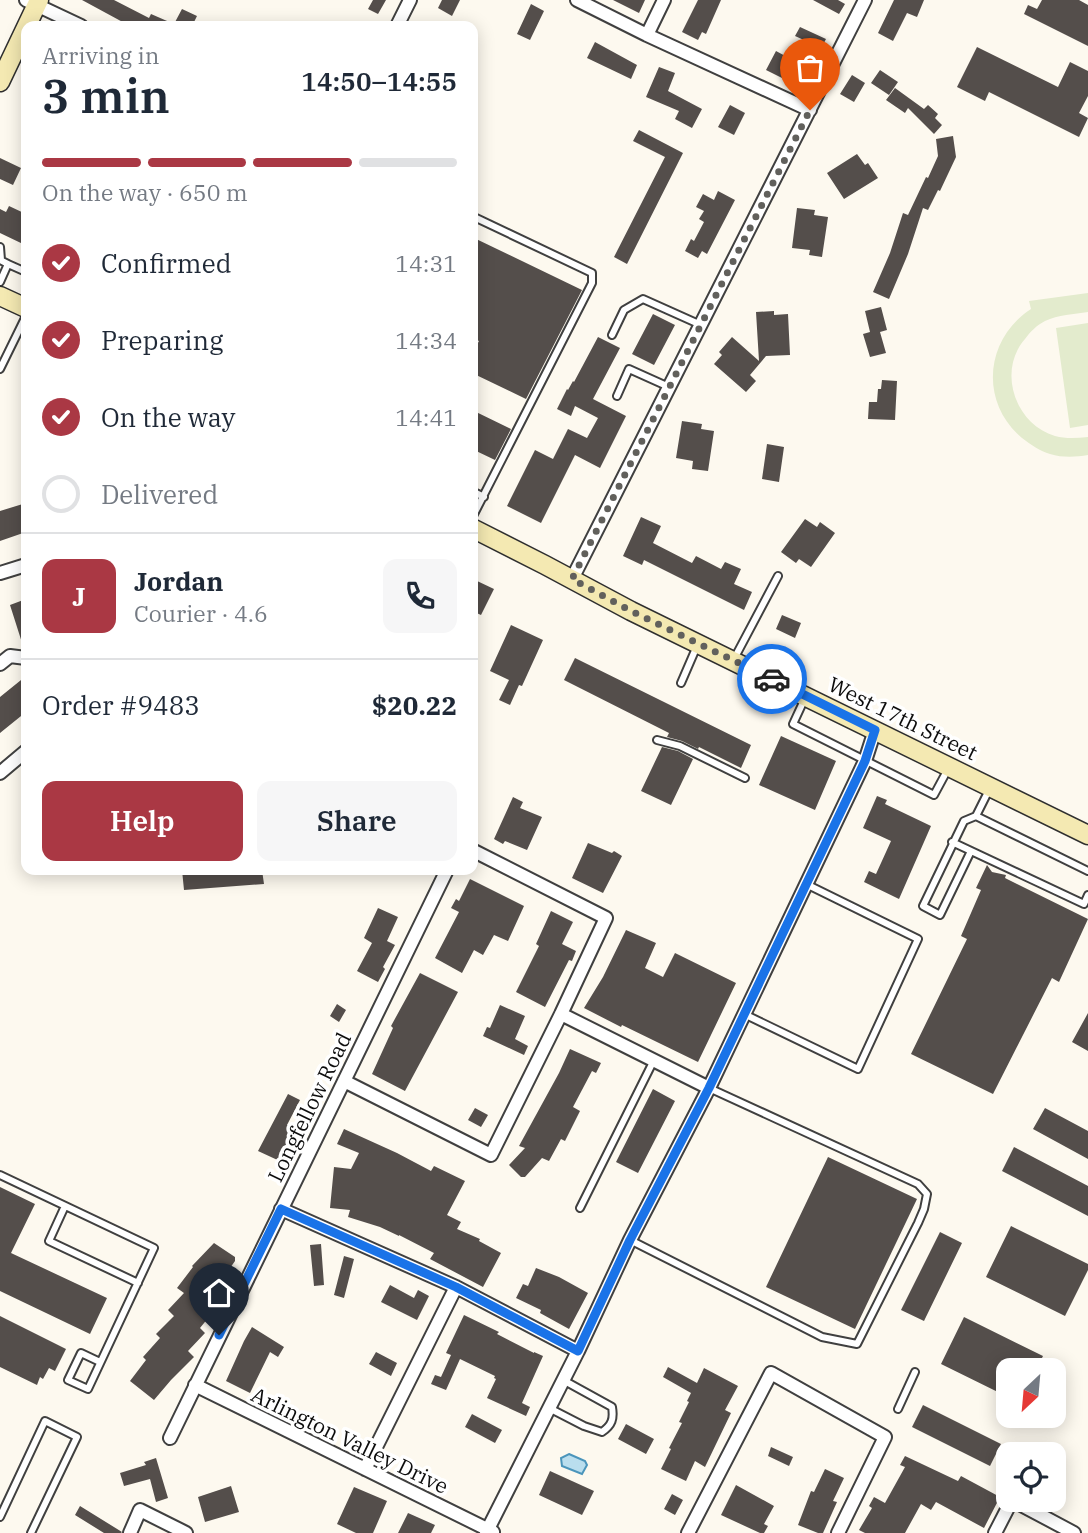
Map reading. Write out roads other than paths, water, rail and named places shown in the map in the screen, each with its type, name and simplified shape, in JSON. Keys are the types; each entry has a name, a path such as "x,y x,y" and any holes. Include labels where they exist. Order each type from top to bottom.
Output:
{"main road":[{"path":"25,21 33,2"},
{"path":"0,82 21,31"},
{"path":"0,296 21,305"},
{"name":"West 17th Street","path":"478,531 698,644 1088,835"}],"street":[{"path":"400,21 410,0"},
{"path":"577,0 810,110"},
{"path":"647,35 664,0"},
{"path":"572,579 865,0"},
{"path":"33,2 71,21"},
{"path":"0,573 21,567"},
{"path":"0,663 10,656 21,657"},
{"path":"490,1532 630,1240 709,1088 865,761 875,730"},
{"path":"0,773 21,755"},
{"path":"344,1081 491,1155 606,918 478,853"},
{"name":"Longfellow Road","path":"170,1437 445,875"},
{"path":"561,1014 709,1088"},
{"path":"281,1209 456,1287 578,1351"},
{"path":"366,1469 456,1287"},
{"path":"688,1533 771,1373 886,1437 838,1533"},
{"name":"Arlington Valley Drive","path":"195,1385 490,1532"},
{"path":"130,1533 140,1510 186,1533"},
{"path":"995,1533 1006,1512"},
{"path":"1035,1512 1074,1533"}],"lane":[{"path":"478,219 592,273 593,283 478,508"},
{"path":"0,247 0,260 21,270"},
{"path":"0,282 8,264"},
{"path":"612,335 624,310 643,299 701,325"},
{"path":"0,369 21,317"},
{"path":"617,396 629,369 669,387"},
{"path":"478,494 484,497"},
{"path":"733,661 778,576"},
{"path":"681,683 698,644"},
{"path":"806,696 793,724 934,795 949,766"},
{"path":"657,740 680,746 745,778"},
{"path":"971,851 940,915 923,906 952,842 964,821 976,816 990,787"},
{"path":"976,816 1088,871"},
{"path":"952,842 1084,904 1088,895"},
{"path":"744,1014 858,1069 918,939 806,884"},
{"path":"580,1208 654,1060"},
{"path":"630,1240 822,1336 857,1344 918,1223 927,1194 918,1184 709,1088"},
{"path":"0,1175 154,1248 88,1389 68,1380 81,1353 100,1362"},
{"path":"65,1206 49,1241 138,1283"},
{"path":"898,1409 915,1371"},
{"path":"549,1408 584,1426 602,1432 609,1428 614,1418 612,1407 563,1380"},
{"path":"0,1517 45,1421 77,1437 31,1533"}],"water":[{"path":"569,1454 585,1461 587,1465 582,1474 562,1466 561,1458"}]}
